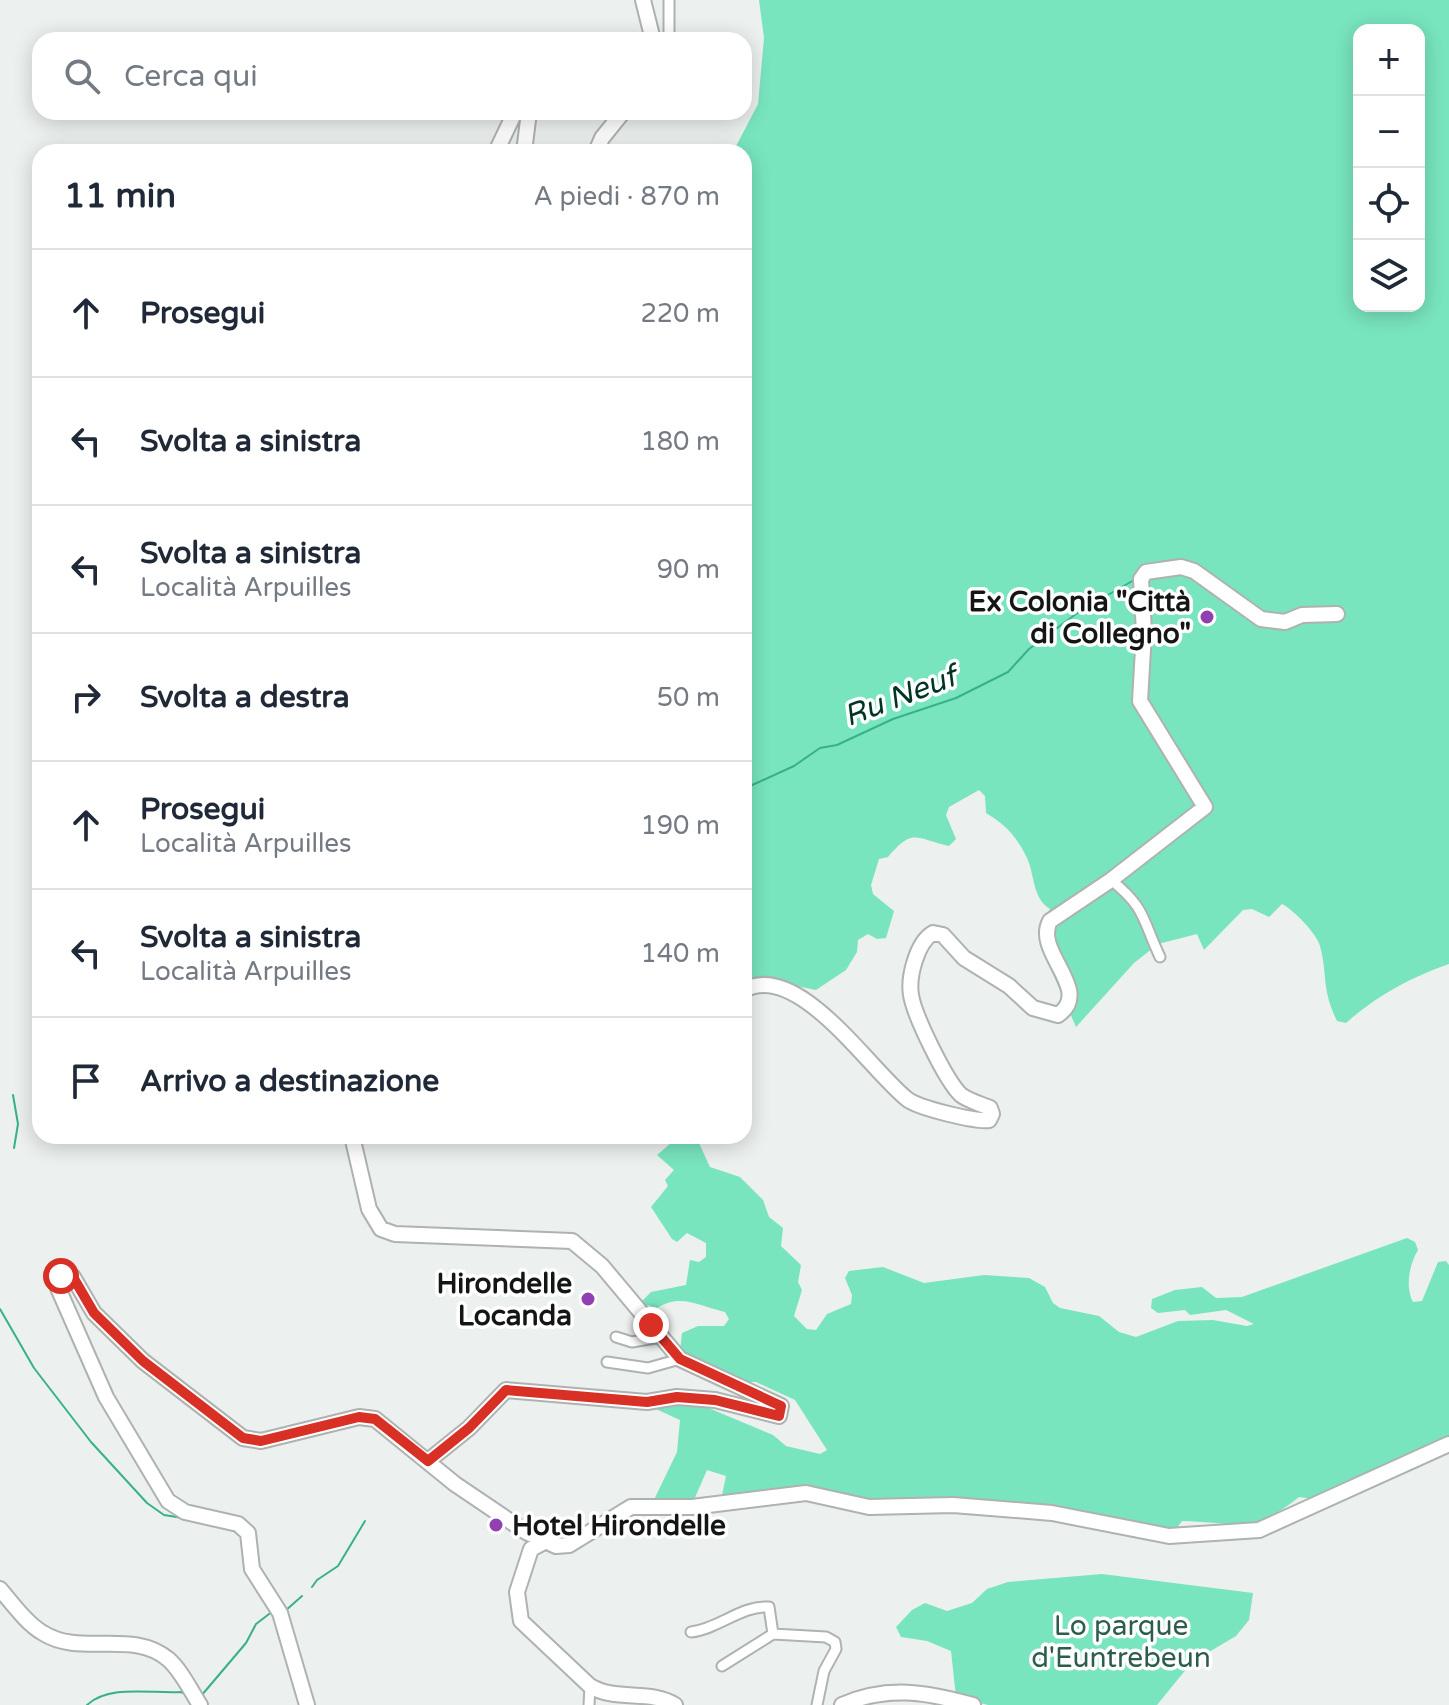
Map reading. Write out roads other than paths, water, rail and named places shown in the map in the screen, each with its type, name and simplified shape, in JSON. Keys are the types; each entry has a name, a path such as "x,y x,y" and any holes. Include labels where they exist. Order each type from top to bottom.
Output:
{"street":[{"path":"643,0 651,32"},
{"path":"669,0 669,32"},
{"path":"500,144 511,120"},
{"path":"525,144 528,120"},
{"path":"601,144 618,120"},
{"path":"752,986 776,985 830,1018 906,1099 925,1108 987,1121 992,1116 990,1108 962,1096 951,1082 914,1006 910,982 925,939 930,934 940,934 964,958 1009,986 1033,1008 1058,1015 1066,1009 1070,998 1067,982 1045,941 1045,930 1050,921 1111,880 1205,807 1140,701 1144,632 1139,586 1146,572 1181,567 1194,571 1261,619 1285,622 1302,615 1337,614"},
{"path":"1111,880 1131,896 1146,916 1160,957"},
{"path":"354,1144 369,1209 381,1229 395,1234 572,1241 606,1270 680,1359 781,1406 779,1416 715,1400 677,1397 647,1402 506,1390 469,1428 428,1461"},
{"path":"307,1705 277,1609 252,1569 248,1533 244,1526 185,1512 168,1501 106,1397 57,1283 61,1276 73,1277 94,1313 143,1361 243,1438 261,1441 341,1419 375,1419 455,1484 544,1542 569,1545 631,1507 680,1508 806,1493 869,1507 953,1505 1052,1513 1169,1536 1226,1534 1259,1530 1449,1444"},
{"path":"616,1337 632,1342 661,1337"},
{"path":"607,1362 648,1368 680,1359"},
{"path":"544,1542 531,1549 517,1592 521,1621 590,1686 603,1694 660,1698 675,1705"},
{"path":"0,1589 42,1633 63,1642 128,1643 159,1653 171,1661 196,1699"},
{"path":"691,1632 707,1630 758,1606 769,1607 773,1634"},
{"path":"722,1666 773,1634 826,1637 835,1642 817,1705"},
{"path":"589,1705 590,1686"},
{"path":"842,1705 893,1691 931,1693 973,1705"}],"waterway":[{"name":"Ru Neuf","path":"752,785 794,766 820,748 837,745 893,719 956,698 1008,672 1029,649 1080,611 1134,580"},
{"path":"13,1095 18,1124 14,1148"},
{"path":"0,1309 34,1368 91,1442 147,1503 164,1515 183,1518"},
{"path":"312,1587 338,1566 365,1521"},
{"path":"285,1611 302,1596"},
{"path":"201,1696 246,1643 256,1624 273,1611"},
{"path":"87,1705 96,1698 119,1692 181,1692 187,1695"}],"place":[{"name":"Ex Colonia \"Città di Collegno\"","path":"1207,617"},
{"name":"Hirondelle Locanda","path":"588,1299"},
{"name":"Hotel Hirondelle","path":"496,1525"}],"park label":[{"name":"Lo parque d'Euntrebeun","path":"1121,1641"}]}
